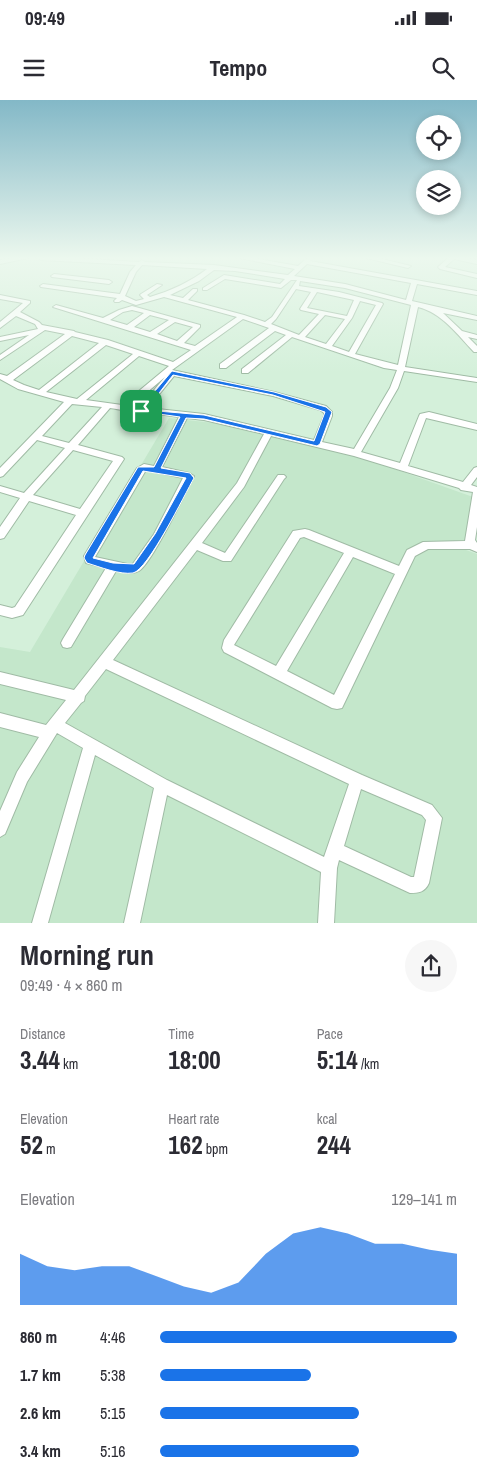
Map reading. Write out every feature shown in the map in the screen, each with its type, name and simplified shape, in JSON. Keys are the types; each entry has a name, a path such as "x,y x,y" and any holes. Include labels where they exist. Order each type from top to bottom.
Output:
{"street":[{"path":"78,296 111,302 122,297"},
{"path":"118,296 135,303 158,296"},
{"path":"145,296 148,299"},
{"path":"168,296 242,316 300,338 401,369 477,380"},
{"path":"183,301 188,296"},
{"path":"223,366 257,341 270,326 288,296"},
{"path":"310,296 302,308 349,318"},
{"path":"349,296 380,304 351,354"},
{"path":"389,296 477,318"},
{"path":"356,453 394,388 401,369 412,296"},
{"path":"328,347 349,318 358,298"},
{"path":"0,326 28,302 2,299"},
{"path":"56,307 196,349"},
{"path":"431,308 441,314 477,350"},
{"path":"104,320 126,309 150,312 198,327 178,344"},
{"path":"128,328 150,312"},
{"path":"16,313 41,329"},
{"path":"300,338 324,313"},
{"path":"122,409 196,349 242,316"},
{"path":"151,335 175,319"},
{"path":"0,358 41,329"},
{"path":"0,340 41,329 72,332 138,353 171,369 274,394 326,409 328,416 317,444"},
{"path":"4,378 72,332"},
{"path":"461,333 477,337"},
{"path":"245,371 291,334"},
{"path":"257,341 274,347"},
{"path":"39,393 105,342"},
{"path":"0,474 35,437 74,402 138,353"},
{"path":"141,411 171,369"},
{"path":"4,378 39,393 74,402 204,417 269,432 356,453 477,492 470,540 474,547 419,548 411,553 337,703 332,702 279,673 229,650 228,644 297,534 305,533 401,572"},
{"path":"0,535 26,497 107,407"},
{"path":"156,470 184,415"},
{"path":"403,468 423,416 429,415 477,426"},
{"path":"0,826 22,777 53,729 241,485 269,432"},
{"path":"0,610 15,613 19,611 119,459 35,437"},
{"path":"140,468 187,475 190,478 158,536 137,567 132,569 113,566 90,560 89,556 140,468"},
{"path":"464,488 477,470"},
{"path":"196,545 226,558 281,476"},
{"path":"0,490 82,513"},
{"path":"279,673 350,552"},
{"path":"68,642 113,566"},
{"path":"104,662 357,780 427,810 434,818 421,884 410,885 335,850"},
{"path":"0,678 78,697"},
{"path":"0,720 53,729 91,745 162,785 329,868"},
{"path":"40,923 91,745"},
{"path":"326,923 329,868 357,780"},
{"path":"132,923 162,785"}],"shaded area":[{"path":"169,418 214,423 361,457 473,497 466,550 477,554 477,923 0,923 0,647 30,652"}],"route":[{"path":"141,411 172,373 274,394 326,409 328,416 317,444 204,417 184,415 156,470 187,475 190,478 158,536 137,567 132,569 113,566 88,558 140,468 156,470 184,415 141,411"}]}
